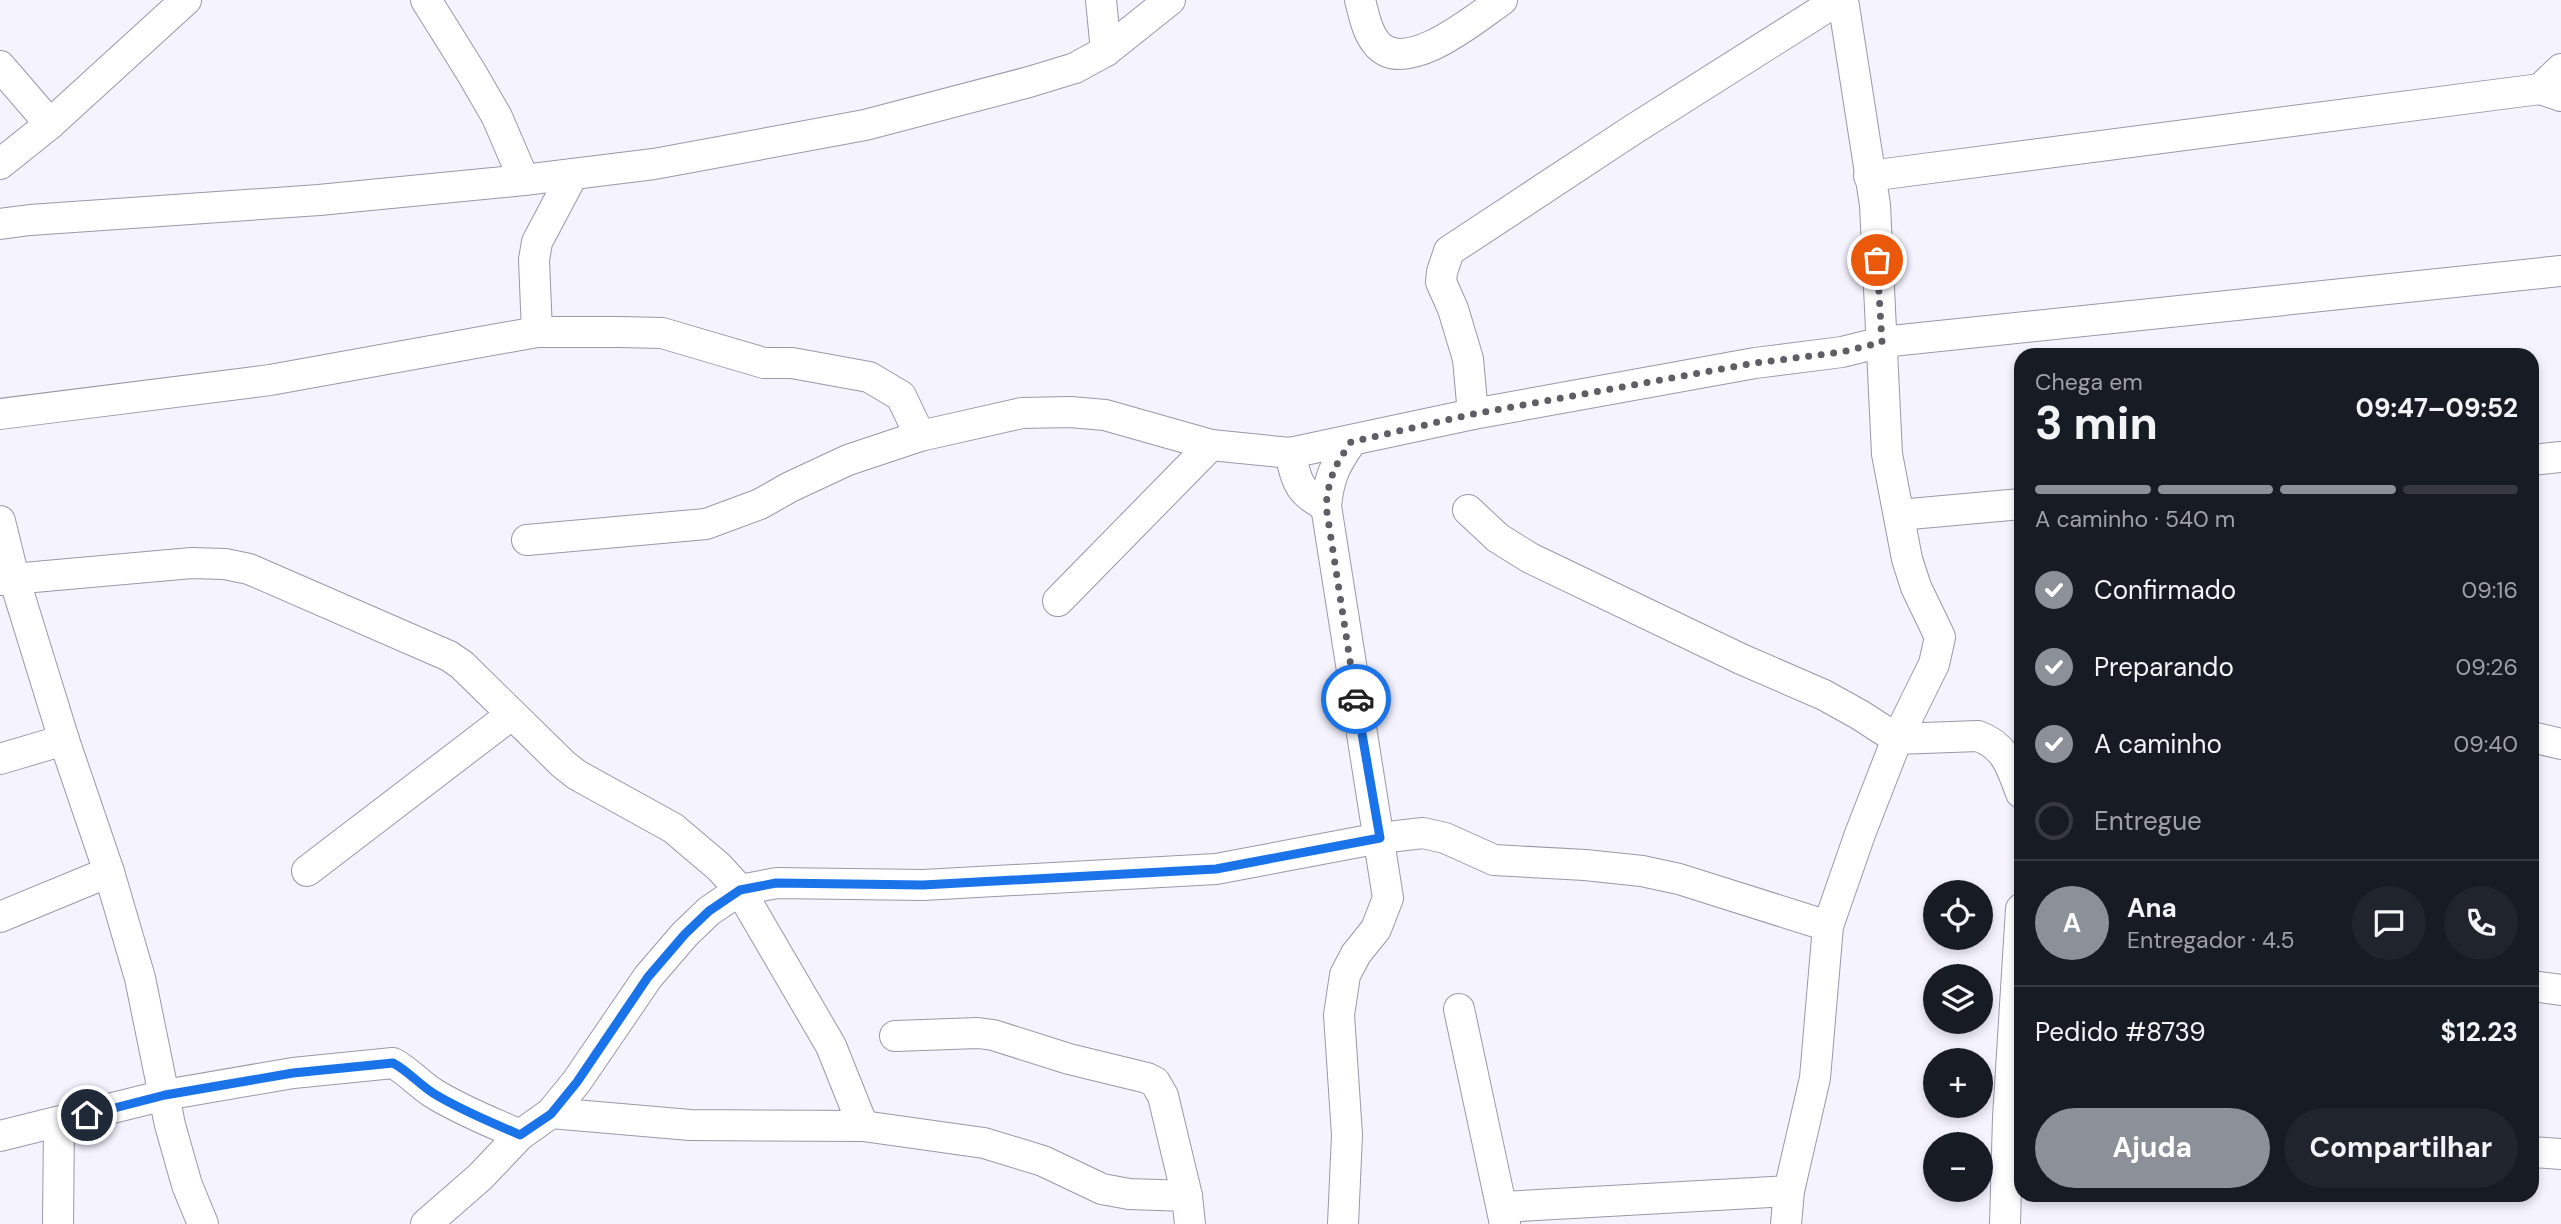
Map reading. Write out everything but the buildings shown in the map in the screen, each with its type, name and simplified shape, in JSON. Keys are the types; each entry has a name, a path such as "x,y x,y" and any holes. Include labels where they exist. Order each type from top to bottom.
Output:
{"street":[{"path":"0,164 50,124 186,0"},
{"path":"426,0 497,117 524,180"},
{"path":"1101,0 1107,51"},
{"path":"0,224 319,200 524,180 654,164 865,125 1075,68 1107,51 1170,0"},
{"path":"1360,0 1368,29 1378,45 1388,52 1405,53 1433,46 1502,0"},
{"path":"1473,414 1468,359 1453,309 1441,282 1449,251 1634,129 1838,0"},
{"path":"1786,1224 1790,1191 1815,1078 1828,926 1897,739 1934,664 1940,637 1916,587 1907,559 1887,454 1875,205 1843,0"},
{"path":"0,66 50,124"},
{"path":"1869,176 2554,84"},
{"path":"537,332 534,260 537,242 573,174"},
{"path":"527,540 706,524 760,505 790,487 848,460 920,436 1022,413 1070,412 1105,415 1211,445 1290,453 1473,414 1755,363 1842,352 1882,342 2561,271"},
{"path":"0,414 270,380 537,332 662,333 764,363 792,363 869,377 901,396 920,436"},
{"path":"1343,1224 1346,1135 1339,1016 1345,975 1356,954 1376,929 1388,898 1326,506 1328,481 1351,442"},
{"path":"1058,601 1211,445"},
{"path":"1290,453 1299,487 1306,495 1326,506"},
{"path":"2539,459 2561,457"},
{"path":"1899,515 2014,505"},
{"path":"1468,510 1498,538 1530,558 1741,659 1824,695 1897,739 1978,736 1988,740 2001,749 2014,778"},
{"path":"0,521 7,579 109,872 140,978 177,1152 203,1224"},
{"path":"7,579 191,563 225,564 249,569 449,656 462,665 511,715 577,775 673,828 719,867 740,890 831,1046 863,1126"},
{"path":"307,871 511,715"},
{"path":"2539,739 2561,744"},
{"path":"0,759 64,740"},
{"path":"426,1224 480,1177 520,1135 551,1114 577,1082 623,1012 666,955 709,911 740,890 776,883 923,885 1216,869 1380,838 1423,833 1445,838 1494,860 1585,865 1642,871 1679,879 1828,926"},
{"path":"0,917 109,872"},
{"path":"2539,987 2561,990"},
{"path":"1459,1009 1503,1215 1790,1191"},
{"path":"551,1114 691,1125 863,1126 984,1143 1044,1161 1102,1189 1189,1210 1163,1096 1155,1082 993,1035 895,1036"},
{"path":"0,1136 165,1095 293,1073 393,1063 406,1070 436,1095 520,1135"},
{"path":"2005,1224 2014,1119"},
{"path":"58,1224 59,1123"},
{"path":"2539,1152 2561,1154"}],"way so far":[{"path":"1356,699 1326,506 1328,481 1351,442 1473,414 1755,363 1842,352 1882,342 1877,260"}],"route":[{"path":"87,1115 165,1095 293,1073 393,1063 406,1070 436,1095 520,1135 551,1114 577,1082 623,1012 666,955 709,911 740,890 776,883 923,885 1216,869 1380,838 1356,699"}]}
